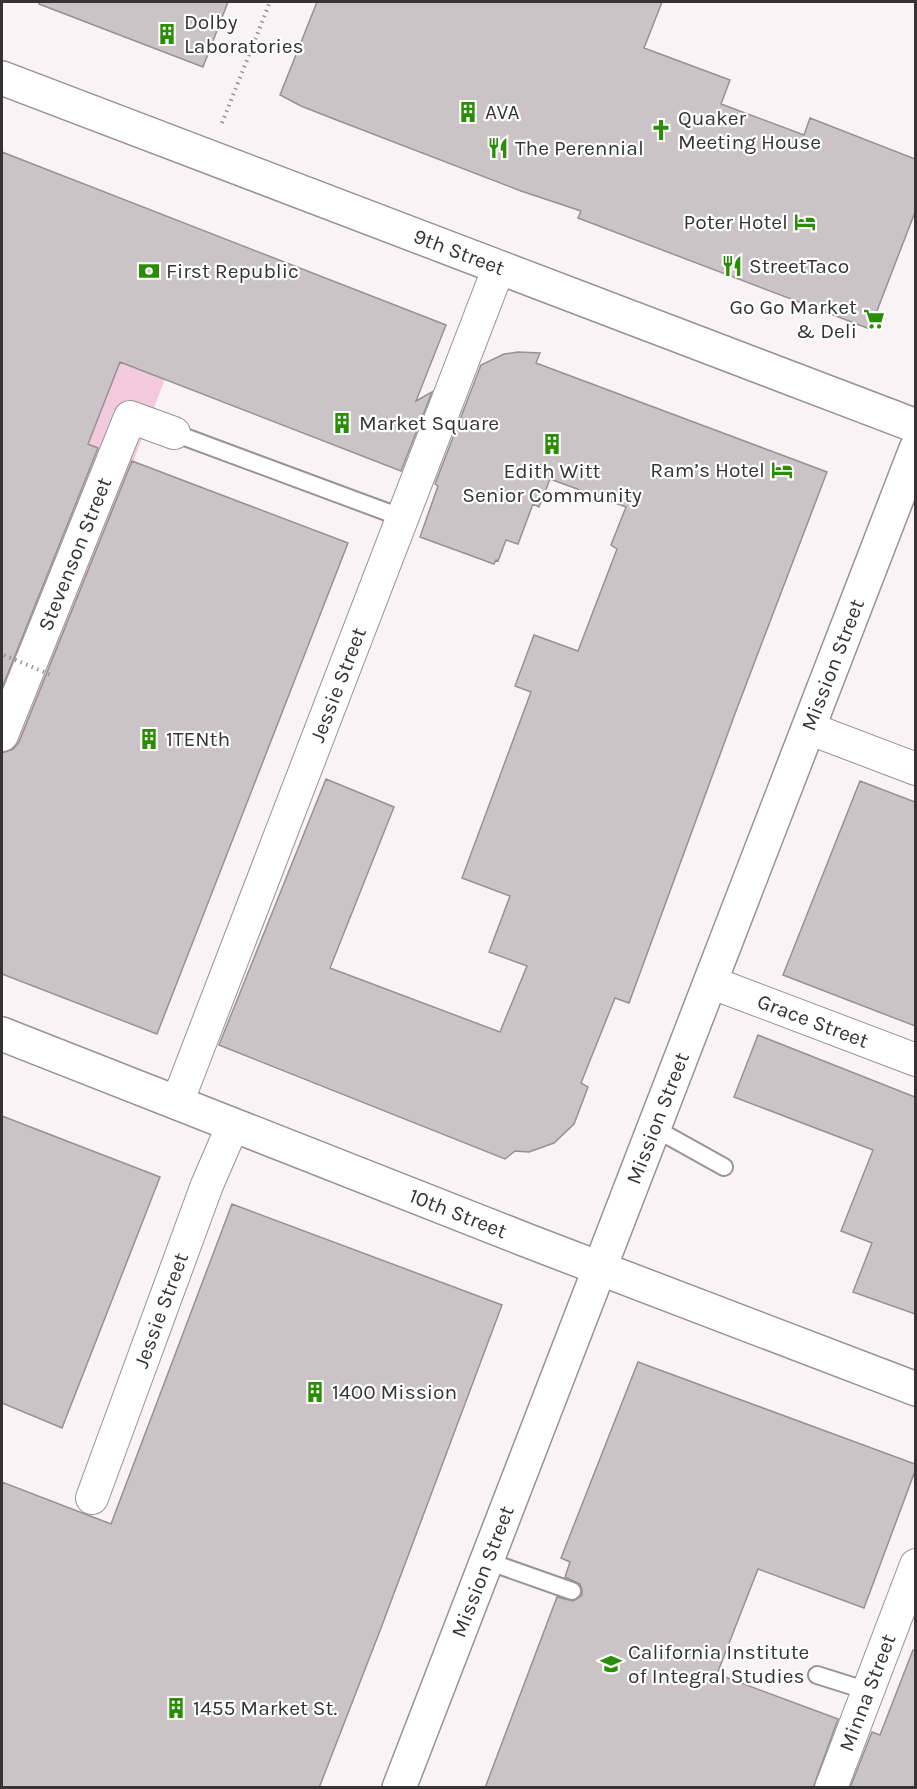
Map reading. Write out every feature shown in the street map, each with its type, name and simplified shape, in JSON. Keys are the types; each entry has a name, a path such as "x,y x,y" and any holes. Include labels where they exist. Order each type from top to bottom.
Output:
{"main road":[{"name":"9th Street","path":"2,78 915,426"},
{"name":"Mission Street","path":"399,1788 915,449"},
{"name":"10th Street","path":"2,1034 600,1269 915,1389"}],"street":[{"name":"Jessie Street","path":"177,1103 499,267"},
{"name":"Stevenson Street","path":"2,735 130,417 174,433"},
{"path":"808,728 915,769"},
{"name":"Grace Street","path":"710,982 915,1060"},
{"name":"Jessie Street","path":"92,1498 207,1185 233,1125"},
{"name":"Minna Street","path":"831,1788 915,1565"}],"lane":[{"path":"174,433 402,518"},
{"path":"654,1128 724,1167"},
{"path":"487,1562 572,1591"},
{"path":"817,1675 868,1691"}],"path":[{"path":"208,157 270,2"},
{"path":"4,655 51,675"}],"shaded area":[{"path":"120,362 165,379 2,803 2,661"}],"building":[{"name":"Dolby Laboratories","path":"40,2 228,2 203,67 39,4"},
{"path":"317,2 662,2 644,48 730,80 721,104 804,135 810,118 915,159 915,212 870,329 578,218 581,211 521,191 334,119 280,95"},
{"name":"Market Square","path":"2,152 446,325 416,401 432,392 401,471 120,362 88,444 98,448 2,688"},
{"path":"540,353 536,363 827,472 629,1003 615,998 581,1083 588,1087 574,1124 554,1143 529,1152 515,1151 505,1159 219,1045 326,779 394,807 330,968 500,1032 527,966 489,952 510,896 462,878 531,692 515,686 534,635 578,651 617,549 611,545 626,507 550,479 539,507 533,504 518,544 506,540 498,561 496,560 494,564 420,537 438,486 435,484 481,365 504,354"},
{"name":"1TENth","path":"132,461 348,543 157,1034 2,974 2,753 13,749 19,742"},
{"path":"860,781 915,802 915,1026 783,975"},
{"path":"758,1035 915,1097 915,1314 853,1292 872,1243 841,1231 873,1150 734,1097"},
{"path":"2,1116 160,1177 62,1428 2,1403"},
{"path":"232,1204 502,1305 319,1788 2,1788 2,1482 111,1524"},
{"path":"638,1362 915,1464 915,1471 864,1608 758,1569 717,1674 838,1719 813,1788 485,1788 557,1597 573,1601 582,1595 580,1584 565,1577 570,1562 561,1558"},
{"path":"913,1650 915,1650 915,1788 850,1788 872,1732 880,1735"}],"place":[{"name":"Dolby Laboratories","path":"167,34"},
{"name":"AVA","path":"468,112"},
{"name":"Quaker Meeting House","path":"661,130"},
{"name":"The Perennial","path":"498,148"},
{"name":"Poter Hotel","path":"805,222"},
{"name":"StreetTaco","path":"732,266"},
{"name":"First Republic","path":"149,271"},
{"name":"Go Go Market & Deli","path":"874,319"},
{"name":"Market Square","path":"342,423"},
{"name":"Edith Witt Senior Community","path":"552,444"},
{"name":"Ram’s Hotel","path":"782,470"},
{"name":"1TENth","path":"149,739"},
{"name":"1400 Mission","path":"315,1392"},
{"name":"California Institute of Integral Studies","path":"611,1664"},
{"name":"1455 Market St.","path":"176,1708"}]}
